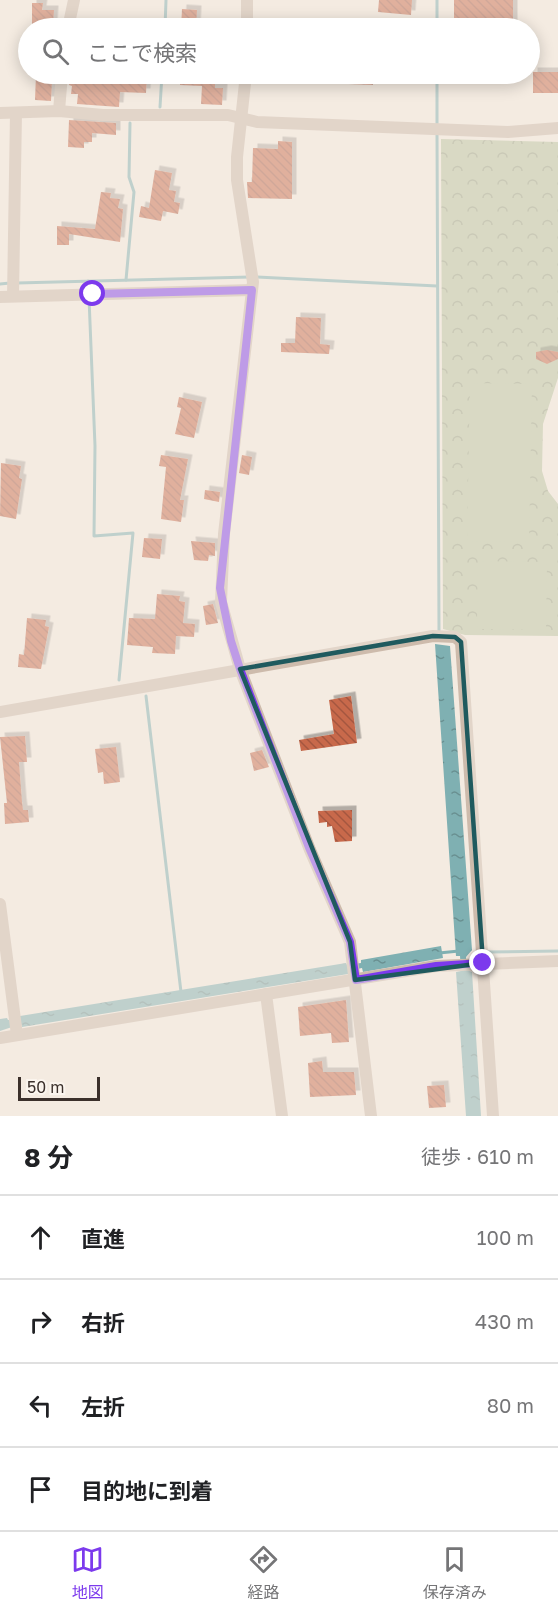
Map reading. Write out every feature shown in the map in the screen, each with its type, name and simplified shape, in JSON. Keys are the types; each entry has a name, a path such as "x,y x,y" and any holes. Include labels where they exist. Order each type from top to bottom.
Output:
{"street":[{"path":"70,18 74,0"},
{"path":"247,0 247,18"},
{"path":"59,111 61,84"},
{"path":"245,84 237,157 237,180 252,282 220,588 231,641 240,669 310,850 350,942 371,1116"},
{"path":"0,113 59,111 103,115 228,115 257,122 508,132 558,128"},
{"path":"16,113 10,290 88,295 252,282"},
{"path":"0,712 439,636 461,642 493,1116"},
{"path":"0,904 16,1027"},
{"path":"0,1038 16,1027 266,994 355,971 464,963 558,962"},
{"path":"266,994 282,1116"}],"highlighted area":[{"path":"433,636 455,637 461,642 483,963 355,980 350,942 240,669"}],"green space":[{"path":"441,139 558,142 558,378 543,424 542,471 548,491 558,504 558,636 465,635 443,629"},
{"path":"470,383 532,384 529,542 467,541"},
{"path":"478,561 547,562 546,630 477,629"}],"water":[{"path":"435,644 450,646 472,950 466,957 467,970 472,972 481,1116 466,1116 456,972 461,971 460,956 456,956"},
{"path":"441,946 443,958 363,972 362,968 348,971 348,974 22,1027 21,1024 0,1031 0,1019 7,1018 8,1020 20,1018 20,1016 346,963 347,965 361,963 361,960"}],"building":[{"path":"379,0 412,0 411,15 378,12"},
{"path":"454,0 513,0 513,18 454,18"},
{"path":"32,3 43,3 42,10 54,10 53,18 32,18"},
{"path":"182,9 197,10 197,18 182,18"},
{"path":"540,72 558,72 558,93 533,93 533,84 540,84"},
{"path":"36,84 52,84 51,101 35,100"},
{"path":"146,84 146,93 120,92 119,107 77,104 78,94 71,94 72,86 69,85"},
{"path":"215,84 215,88 223,88 222,105 201,104 202,86 180,85"},
{"path":"69,120 116,123 116,135 92,133 92,142 84,142 84,148 68,147"},
{"path":"278,141 292,142 292,199 248,198 247,182 252,182 253,148 278,149"},
{"path":"155,170 172,173 169,190 176,191 174,202 180,203 178,214 163,211 161,221 139,217 141,206 149,208"},
{"path":"101,192 111,193 110,198 120,199 118,208 123,209 120,242 69,234 69,245 57,245 57,226 95,229"},
{"path":"296,317 321,318 320,344 330,345 329,354 281,352 281,343 295,343"},
{"path":"547,350 558,352 558,359 547,364 536,359 536,352"},
{"path":"179,397 202,402 194,438 175,434 181,408 177,407"},
{"path":"161,455 188,459 180,500 184,500 181,522 161,519 166,467 159,466"},
{"path":"242,455 252,457 249,475 239,473"},
{"path":"1,463 21,466 19,478 22,479 16,519 0,516"},
{"path":"205,490 220,492 219,502 204,499"},
{"path":"144,538 162,539 160,559 142,557"},
{"path":"191,541 215,543 215,556 209,555 208,561 194,560"},
{"path":"157,594 180,596 179,601 185,602 183,623 195,624 194,637 176,636 175,654 152,653 153,647 127,645 129,618 155,619"},
{"path":"213,604 218,623 206,625 203,606"},
{"path":"27,618 46,620 45,626 49,627 41,669 18,667 19,654 24,655"},
{"path":"351,696 357,743 301,751 299,740 334,734 329,700"},
{"path":"25,736 27,762 19,762 23,810 28,810 29,822 5,824 4,803 7,803 0,737"},
{"path":"116,747 120,782 104,784 103,772 98,773 95,749"},
{"path":"262,750 269,767 254,771 250,753"},
{"path":"352,810 352,841 335,842 332,826 327,827 327,822 319,823 318,811"},
{"path":"346,1000 349,1042 332,1043 331,1033 300,1036 298,1007"},
{"path":"322,1061 323,1072 354,1072 356,1095 310,1097 308,1063"},
{"path":"444,1085 446,1107 429,1108 427,1086"}],"waterway":[{"path":"165,18 166,0"},
{"path":"437,0 437,18"},
{"path":"160,107 161,84"},
{"path":"437,84 437,126"},
{"path":"126,280 134,192 129,177 130,123"},
{"path":"437,132 439,633"},
{"path":"17,283 250,277"},
{"path":"257,277 437,286"},
{"path":"88,281 88,291"},
{"path":"0,284 10,283"},
{"path":"89,298 95,446 94,536 133,533 119,680"},
{"path":"146,696 181,992"},
{"path":"439,953 459,951"},
{"path":"487,952 558,951"}],"route":[{"path":"93,294 252,290 220,588 221,602 240,669 310,850 350,942 356,980 436,966 483,963"}]}
